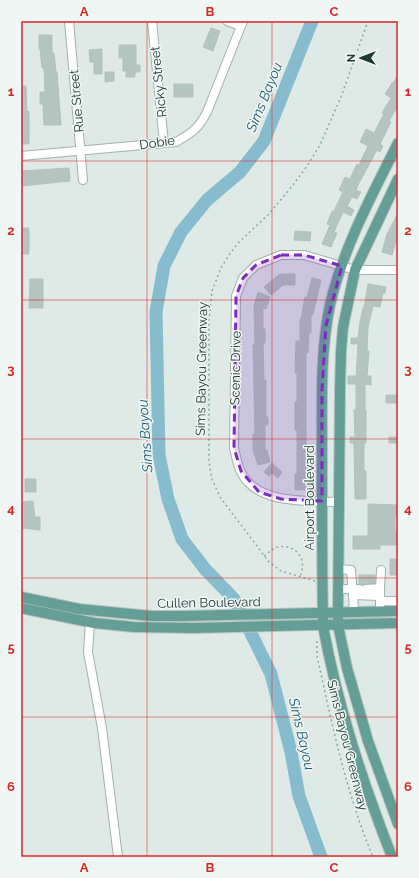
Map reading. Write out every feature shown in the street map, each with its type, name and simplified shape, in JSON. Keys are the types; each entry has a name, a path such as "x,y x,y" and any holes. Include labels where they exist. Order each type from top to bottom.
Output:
{"main road":[{"name":"Airport Boulevard","path":"392,857 352,747 329,658 323,626 322,390 326,326 330,304 342,266 366,206 398,143"},
{"path":"398,179 381,212 355,270 343,327 341,351 338,502 338,625 347,668 368,741 398,824"},
{"path":"322,390 340,390"},
{"name":"Cullen Boulevard","path":"21,597 79,609 172,616 398,611"},
{"name":"Cullen Boulevard","path":"21,608 90,622 134,627 193,628 398,623"},
{"path":"172,616 172,628"},
{"path":"352,747 368,741"}],"street":[{"name":"Rue Street","path":"69,21 83,180"},
{"name":"Ricky Street","path":"152,21 164,143"},
{"path":"227,21 242,23"},
{"name":"Dobie","path":"21,156 176,142 190,134 200,125 207,112 242,23"},
{"name":"Scenic Drive","path":"338,502 281,499 259,492 248,482 240,471 234,448 236,296 243,278 256,265 281,255 304,255 355,270 398,270"},
{"path":"338,569 351,570 357,591 354,612"},
{"path":"380,611 381,570"},
{"path":"338,589 380,595 398,601"},
{"path":"357,591 380,595"},
{"path":"90,622 88,652 102,728 118,857"}],"path":[{"name":"Sims Bayou Greenway","path":"315,581 281,571 269,562 220,497 212,479 209,462 209,320 212,291 221,268 229,255 238,243 269,214 293,185 308,166 320,144 341,97 368,21"},
{"path":"264,556 275,548 288,547 295,550 301,558 302,564 300,577"},
{"name":"Sims Bayou Greenway","path":"318,637 317,656 346,777 362,830 373,857"}],"highlighted area":[{"path":"281,255 304,255 342,266 326,326 322,390 322,501 281,499 259,492 241,471 234,448 236,296 243,278 256,265"}],"building":[{"path":"211,28 220,31 213,51 203,47"},
{"path":"39,35 52,35 52,53 54,53 57,72 61,125 44,125 43,104 40,104 40,92 45,92 44,68 42,68 39,49"},
{"path":"119,45 136,45 136,65 140,65 140,72 135,72 135,77 126,77 126,71 123,71 123,58 119,58"},
{"path":"102,49 102,74 94,74 94,62 90,62 89,50"},
{"path":"105,72 114,72 114,81 105,82"},
{"path":"398,75 398,106 389,121 391,122 380,144 383,146 380,152 377,150 359,183 356,190 361,192 357,199 352,197 347,206 354,210 351,216 343,212 334,232 337,233 331,247 322,244 330,225 327,224 332,211 334,211 343,192 339,190 345,177 350,179 368,146 360,142 366,129 374,133 384,114 382,113 391,98 385,94"},
{"path":"174,84 193,84 193,97 174,97"},
{"path":"21,86 26,86 27,112 29,111 29,144 21,144"},
{"path":"69,168 70,181 21,186 21,171"},
{"path":"398,213 398,235 392,255 382,252 387,234"},
{"path":"21,228 29,228 29,254 21,254"},
{"path":"295,231 311,232 310,241 294,240"},
{"path":"280,274 295,274 295,285 283,285 271,295 264,287"},
{"path":"312,278 321,280 313,315 311,315 311,333 309,333 308,353 306,353 306,490 295,490 295,474 297,474 297,430 295,430 295,402 297,402 297,373 295,373 296,341 300,341 300,319 305,297 307,297"},
{"path":"30,279 43,279 43,308 29,308"},
{"path":"368,284 386,287 380,307 373,306 368,327 367,351 369,351 367,376 371,376 371,385 365,384 366,443 364,443 364,471 366,471 366,499 355,499 354,443 350,443 350,437 355,437 354,410 356,410 356,384 348,384 348,376 356,376 358,344 351,344 351,338 358,338"},
{"path":"258,292 270,297 266,309 263,308 265,343 263,343 264,380 266,380 266,417 268,417 268,425 265,425 265,450 267,450 270,462 258,465 253,450 253,434 255,434 253,345 255,345 254,305"},
{"path":"386,395 398,395 398,403 386,403"},
{"path":"389,437 398,437 398,443 389,443"},
{"path":"272,463 282,472 278,478 272,473 269,476 264,472"},
{"path":"25,479 36,479 36,492 25,492"},
{"path":"33,501 35,517 40,517 40,530 21,528 21,502"},
{"path":"368,504 398,505 398,516 395,516 395,532 398,532 398,545 380,545 380,549 353,549 353,536 368,536"},
{"path":"390,559 398,559 398,575 390,575"},
{"path":"359,575 375,575 375,583 359,584"}],"waterway":[{"name":"Sims Bayou","path":"312,21 264,141 240,172 207,200 181,232 164,266 156,312 159,455 168,499 182,539 205,569 234,599 271,674 291,752 299,796 321,857"}]}
